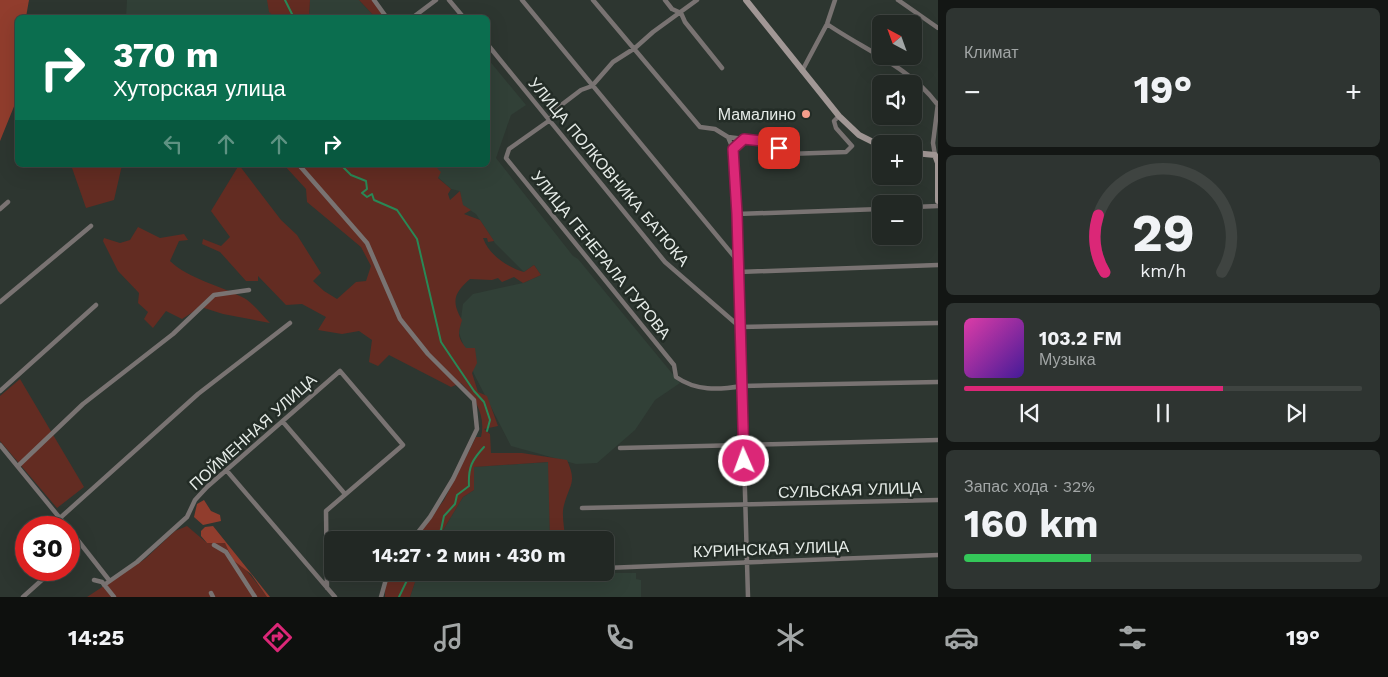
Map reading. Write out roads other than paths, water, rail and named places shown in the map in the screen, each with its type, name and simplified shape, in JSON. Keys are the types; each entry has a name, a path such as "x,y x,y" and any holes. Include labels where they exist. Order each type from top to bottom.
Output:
{"main road":[{"path":"746,0 839,116 859,135 872,142"},
{"path":"922,154 936,154 938,163 938,201"}],"street":[{"path":"374,0 385,15"},
{"path":"416,15 436,0"},
{"path":"449,0 462,15"},
{"path":"522,0 738,261"},
{"path":"593,0 700,128 715,129 728,137 770,142 788,154 846,152 852,146 836,128 834,121 839,116"},
{"path":"665,0 672,9 682,13 685,22 722,68"},
{"path":"550,120 556,109 581,90 592,86 613,62 635,48 653,32 682,13 697,0"},
{"path":"802,71 827,24 835,0"},
{"path":"898,0 938,28"},
{"path":"827,24 910,77 929,93 938,104 933,143 936,154"},
{"name":"УЛИЦА ПОЛКОВНИКА БАТЮКА","path":"490,47 665,262 740,327"},
{"name":"УЛИЦА ГЕНЕРАЛА ГУРОВА","path":"550,120 509,149 506,158 674,365 676,378 689,386 700,388 742,386"},
{"path":"728,137 733,149 737,214 748,597"},
{"path":"733,149 744,139"},
{"path":"301,167 367,243 400,319 428,354 474,400 477,430 453,479 430,518 419,531"},
{"path":"0,209 8,202"},
{"path":"922,207 938,206"},
{"path":"737,214 872,209"},
{"path":"0,302 91,226"},
{"path":"739,272 938,265"},
{"path":"18,466 83,404 173,334 214,295 249,290"},
{"path":"0,391 96,305"},
{"path":"740,327 938,322"},
{"path":"62,516 198,394 290,323"},
{"name":"ПОЙМЕННАЯ УЛИЦА","path":"104,585 136,562 187,517 195,500 340,371 403,445 345,494"},
{"path":"742,386 938,382"},
{"path":"283,422 345,494 326,511 327,588"},
{"path":"620,448 938,440"},
{"path":"0,445 58,516"},
{"path":"227,471 335,597"},
{"name":"СУЛЬСКАЯ УЛИЦА","path":"582,508 745,506 938,500"},
{"path":"80,543 109,580"},
{"path":"214,545 226,552 255,597"},
{"name":"КУРИНСКАЯ УЛИЦА","path":"614,568 938,556"},
{"path":"94,580 104,585 114,597"},
{"path":"23,597 41,581"},
{"path":"380,597 385,581"}],"waterway":[{"path":"285,0 292,15"},
{"path":"343,167 351,175 366,181 367,189 362,193 367,197 372,194 374,200 397,210 417,239 441,342 474,391 484,402 490,420 487,431"},
{"path":"440,531 444,516 455,504 457,495 469,486 469,474 472,464 484,447"},
{"path":"399,597 407,581"}],"place":[{"name":"Мамалино","path":"806,114"}]}
